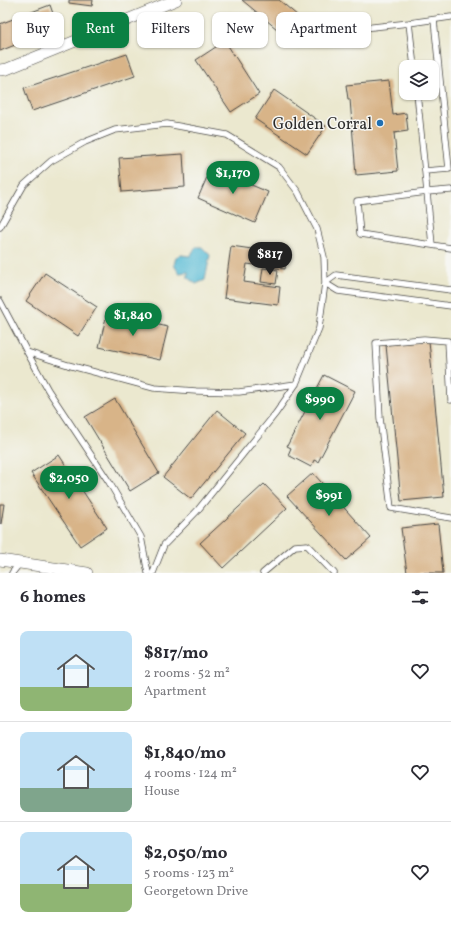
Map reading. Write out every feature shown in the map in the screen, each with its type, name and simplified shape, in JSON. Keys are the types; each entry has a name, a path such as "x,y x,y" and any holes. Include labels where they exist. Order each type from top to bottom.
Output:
{"street":[{"path":"0,70 7,69 176,0"},
{"path":"0,560 87,573"}],"lane":[{"path":"371,27 451,17"},
{"path":"425,171 449,168 434,20"},
{"path":"409,23 413,60"},
{"path":"418,100 432,245"},
{"path":"0,227 24,185 51,161 86,142 115,130 167,124 227,135 279,167 298,192 317,229 324,256 325,283 319,328 296,384 276,413 196,511 164,545 154,573"},
{"path":"451,190 358,201 360,234 451,248"},
{"path":"325,283 336,274 451,290"},
{"path":"325,283 338,291 451,306"},
{"path":"0,301 48,390 109,482 141,537 148,573"},
{"path":"451,400 449,341 424,338 376,343 380,418 391,508 451,518"},
{"path":"27,352 154,388 239,392 296,384"},
{"path":"263,573 294,546 307,545 334,573"},
{"path":"12,573 20,563"}],"water":[{"path":"196,247 202,247 210,255 205,280 196,284 188,278 188,272 179,273 174,265 176,257 181,255 190,256"}],"building":[{"path":"69,0 93,0 92,6 69,3"},
{"path":"242,0 279,0 293,12 276,12 276,28 268,22 268,12 256,12"},
{"path":"50,5 52,12 32,12"},
{"path":"12,19 12,46 0,51 0,24"},
{"path":"214,48 229,48 259,94 231,112 196,60"},
{"path":"127,54 135,76 32,111 24,88"},
{"name":"Golden Corral","path":"389,81 393,115 406,113 408,131 394,133 398,171 356,175 350,99 348,99 346,85"},
{"path":"274,90 326,126 307,154 255,119"},
{"path":"183,154 185,187 122,192 119,158"},
{"path":"211,168 268,192 255,223 198,198"},
{"path":"231,246 287,254 285,269 247,264 244,282 280,287 278,305 224,298"},
{"path":"263,268 278,270 276,284 261,282"},
{"path":"45,273 97,307 78,336 26,301"},
{"path":"107,313 168,327 160,360 99,347"},
{"path":"429,341 444,497 401,501 386,345"},
{"path":"324,375 355,391 318,462 314,460 311,467 288,455 291,448 287,446"},
{"path":"115,399 159,473 130,491 85,417"},
{"path":"217,410 245,433 191,499 163,477"},
{"path":"59,455 107,528 80,546 31,473"},
{"path":"313,473 371,538 346,560 287,496"},
{"path":"264,484 287,508 223,568 200,543"},
{"path":"0,504 4,504 1,524 0,523"},
{"path":"438,524 443,573 407,573 401,528"}],"place":[{"name":"Golden Corral","path":"380,123"}]}
